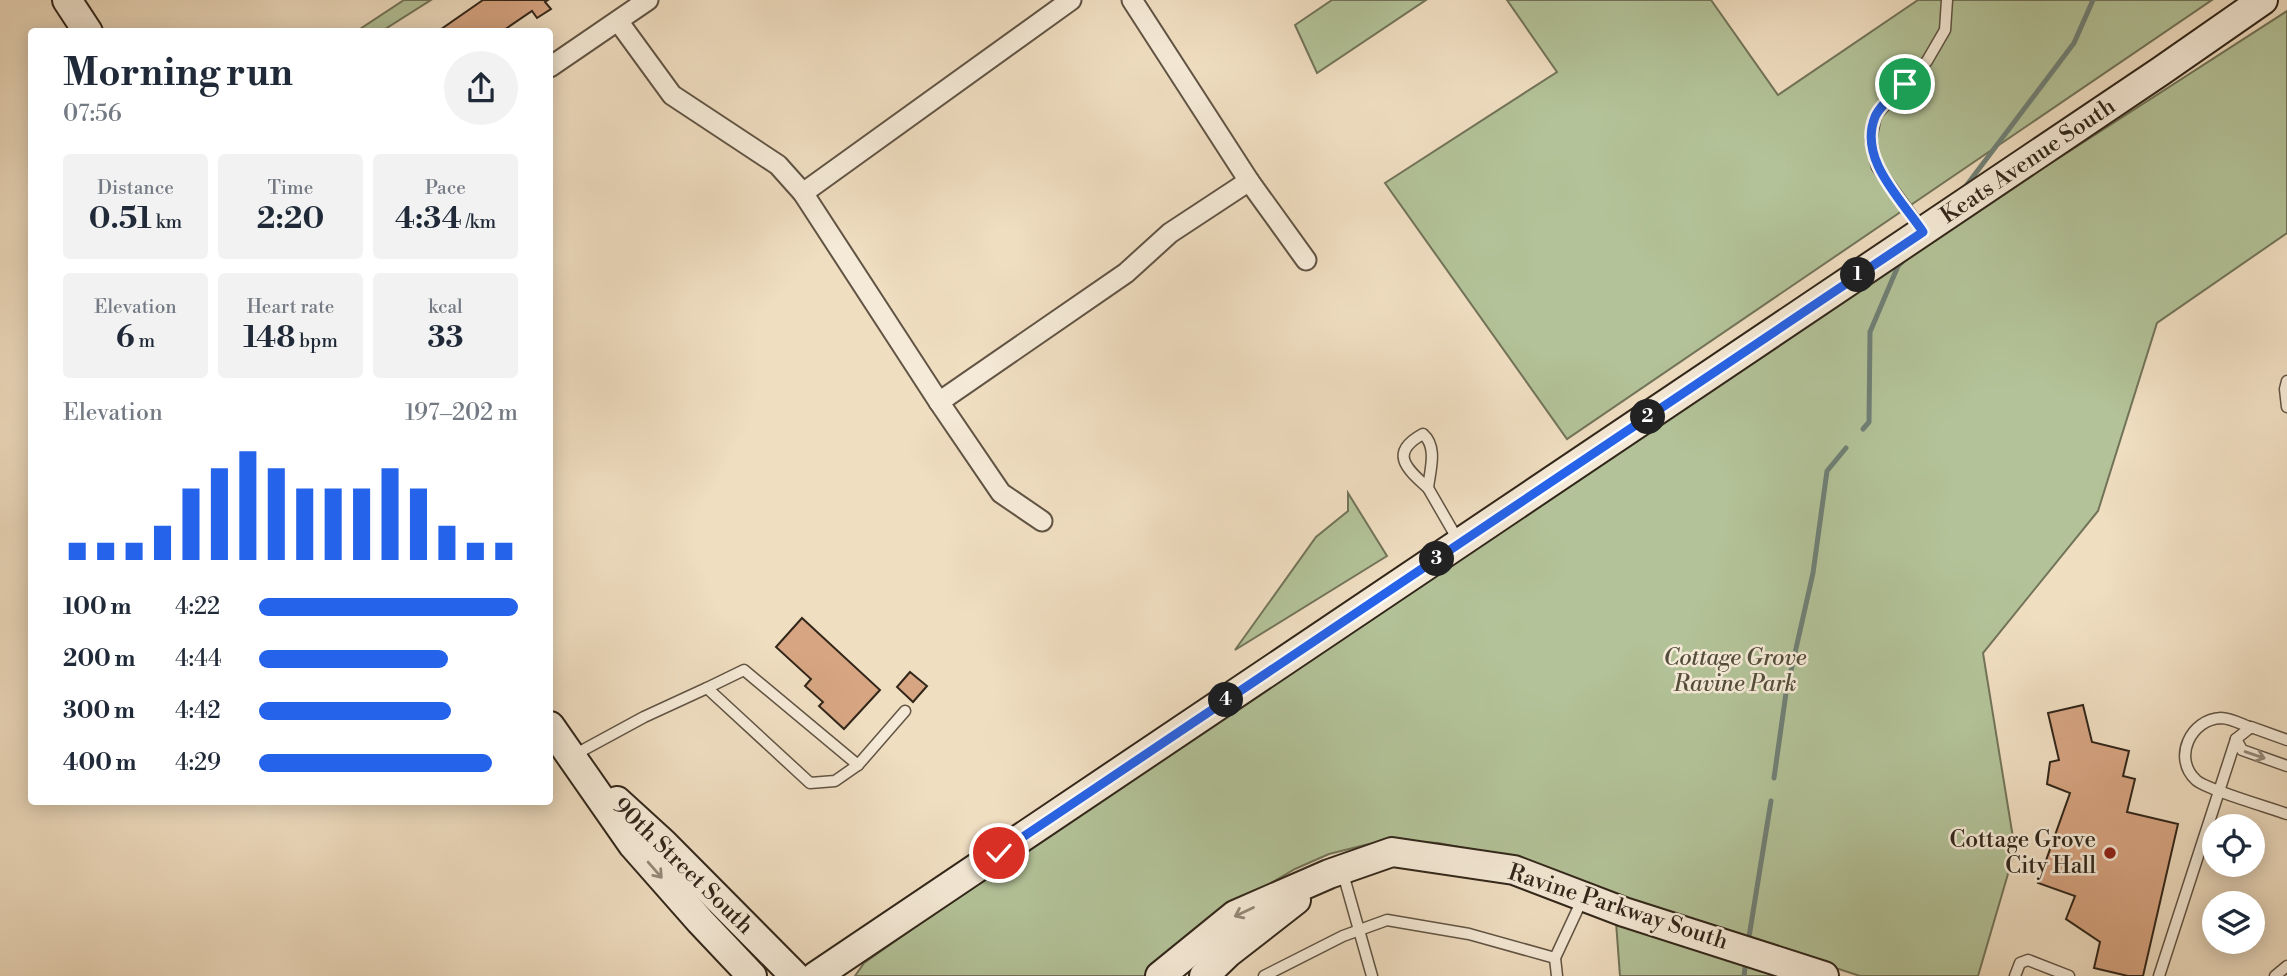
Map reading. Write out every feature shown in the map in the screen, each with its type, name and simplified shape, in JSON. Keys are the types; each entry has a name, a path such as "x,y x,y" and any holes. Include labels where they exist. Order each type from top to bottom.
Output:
{"main road":[{"path":"67,0 85,28"},
{"name":"Keats Avenue South","path":"816,976 1923,232 2263,0"},
{"name":"90th Street South","path":"553,731 633,845 752,976"},
{"name":"90th Street South","path":"570,757 663,843 795,976"},
{"name":"Ravine Parkway South","path":"1160,976 1235,915 1335,872 1392,852 1514,870 1624,912 1820,974"},
{"name":"Ravine Parkway South","path":"1204,976 1228,953 1335,872"}],"street":[{"path":"553,65 648,0"},
{"path":"803,193 1071,0"},
{"path":"1132,0 1249,181 1306,260"},
{"path":"618,21 672,95 778,165 803,193 1001,493 1042,521"},
{"path":"939,402 1126,273 1170,233 1249,181"}],"lane":[{"path":"1923,232 1877,167 1871,140 1876,115 1927,61 1945,30 1947,0"},
{"path":"2287,381 2287,407"},
{"path":"1428,488 1433,449 1430,440 1423,434 1411,440 1404,450 1403,458 1409,471 1428,488 1460,544"},
{"path":"570,757 596,745 644,716 744,670 858,765"},
{"path":"707,688 810,783 835,781 858,765 905,711"},
{"path":"2287,740 2224,718 2206,721 2195,729 2187,740 2185,756 2187,769 2197,782 2287,814"},
{"path":"2159,976 2236,738 2252,728"},
{"path":"2236,738 2242,750 2287,766"},
{"path":"1335,872 1359,930 1372,976"},
{"path":"1558,976 1555,958 1584,897"},
{"path":"1264,976 1359,930 1387,920 1469,934 1555,958"},
{"path":"2015,976 2020,963 2028,960 2069,976"},
{"path":"2275,976 2287,966"}],"green space":[{"path":"404,0 431,0 387,28 362,28"},
{"path":"1332,0 1426,0 1317,73 1295,25"},
{"path":"1507,0 1711,0 1778,95 1918,0 2212,0 1567,439 1385,183 1557,72"},
{"name":"Cottage Grove Ravine Park","path":"2287,11 2287,233 2157,323 2098,511 1983,653 2015,850 1978,976 1860,976 1475,850 1438,843 1406,841 1369,844 1329,854 1295,869 1266,886 1150,976 855,976 864,963 911,930 1913,252"},
{"path":"1348,493 1387,556 1235,650 1316,537 1348,511"},
{"path":"1616,922 1782,976 1620,976"}],"building":[{"path":"483,0 548,0 545,2 551,9 537,18 532,11 507,28 443,28"},
{"path":"802,618 880,690 844,729 819,706 823,702 805,686 811,679 776,647"},
{"path":"910,672 927,686 913,702 897,687"},
{"name":"Cottage Grove City Hall","path":"2083,705 2092,742 2129,751 2123,776 2135,779 2127,812 2178,824 2143,976 2128,976 2094,968 2100,942 2066,919 2075,896 2038,883 2070,793 2047,784 2050,762 2059,760 2048,713"}],"waterway":[{"path":"1963,190 2074,43 2093,0"},
{"path":"1863,429 1869,422 1870,332 1898,266 1904,260"},
{"path":"1774,778 1786,693 1813,573 1827,471 1846,448"},
{"path":"1748,943 1771,801"},
{"path":"1744,976 1746,960"}],"place":[{"name":"Cottage Grove City Hall","path":"2110,853"}],"route":[{"path":"999,853 1923,232 1877,167 1871,140 1876,115 1905,84"}]}
